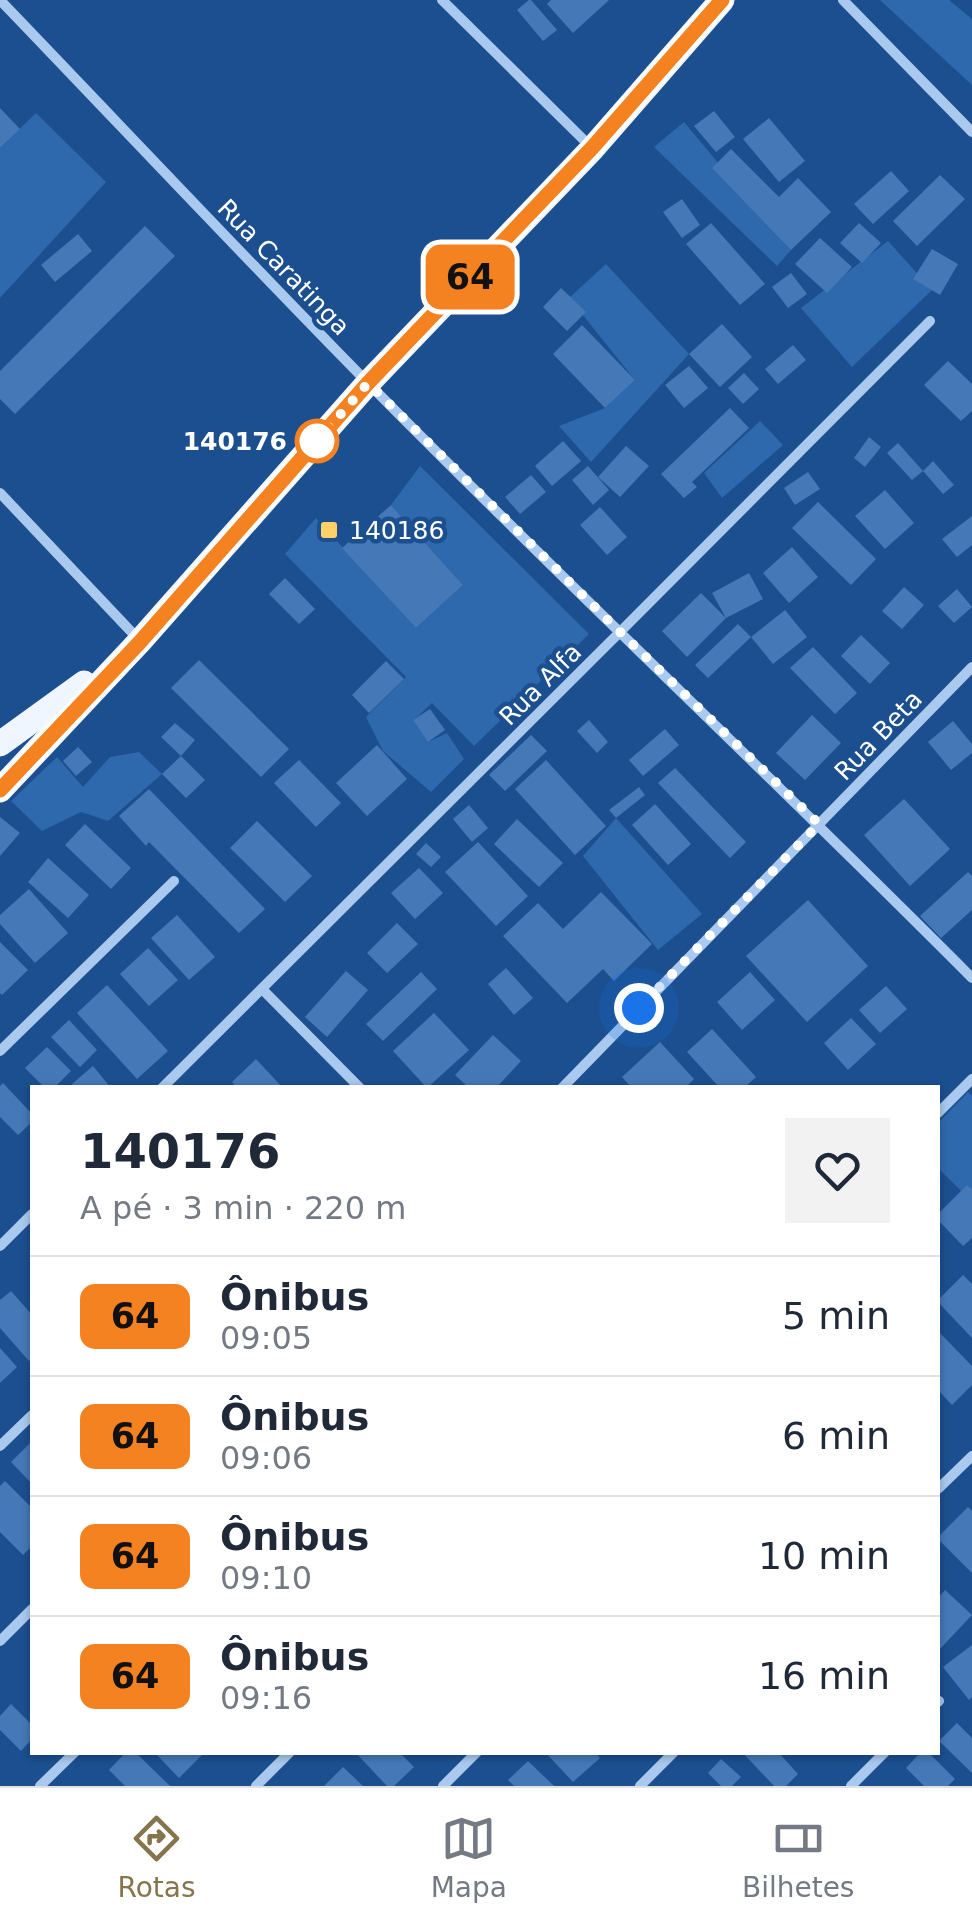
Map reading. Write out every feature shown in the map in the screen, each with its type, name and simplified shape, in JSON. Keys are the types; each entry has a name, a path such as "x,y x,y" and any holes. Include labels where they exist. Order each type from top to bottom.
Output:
{"main road":[{"path":"0,790 368,383 592,148 722,0"},
{"path":"0,744 134,646"}],"street":[{"name":"Rua Caratinga","path":"0,0 368,383 972,978"},
{"path":"442,0 592,148"},
{"path":"843,0 972,132"},
{"name":"Rua Alfa","path":"165,1085 930,321"},
{"path":"0,493 134,646"},
{"name":"Rua Beta","path":"565,1085 972,667"},
{"path":"0,1051 174,881"},
{"path":"262,989 357,1085"},
{"path":"940,1111 972,1078"},
{"path":"0,1246 30,1216"},
{"path":"0,1446 30,1417"},
{"path":"940,1488 972,1456"},
{"path":"0,1641 30,1612"},
{"path":"40,1786 72,1755"},
{"path":"256,1786 287,1755"},
{"path":"443,1786 474,1755"},
{"path":"640,1786 671,1755"},
{"path":"850,1786 882,1755"}],"shaded area":[{"path":"880,0 949,0 972,19 972,85"},
{"path":"36,113 106,182 0,298 0,148"},
{"path":"684,122 791,250 777,266 654,147"},
{"path":"888,241 932,290 852,367 801,308"},
{"path":"606,264 689,354 591,462 559,426 605,408 635,380 569,298"},
{"path":"760,421 783,445 722,498 704,473"},
{"path":"420,466 589,634 474,746 432,703 414,720 428,742 447,733 464,759 431,792 383,751 366,717 406,677 285,554 316,518 416,628 463,585 391,505"},
{"path":"139,752 162,774 108,821 81,812 42,831 11,801 57,757 83,787 110,757"},
{"path":"616,818 702,914 658,950 583,856"},
{"path":"968,1092 972,1096 972,1202 940,1170 940,1121"}],"building":[{"path":"529,0 557,30 543,41 517,10"},
{"path":"551,0 609,0 573,33 547,4"},
{"path":"0,108 20,129 0,148"},
{"path":"714,111 735,137 716,152 694,126"},
{"path":"769,118 805,161 779,182 743,139"},
{"path":"731,149 779,197 798,178 831,212 791,250 712,168"},
{"path":"891,171 909,191 873,224 854,204"},
{"path":"940,175 965,199 917,246 893,221"},
{"path":"682,199 700,225 682,238 663,212"},
{"path":"711,223 765,284 740,305 686,244"},
{"path":"859,223 881,243 862,263 840,243"},
{"path":"145,226 175,256 15,414 0,399 0,371"},
{"path":"78,234 92,251 55,282 41,265"},
{"path":"820,238 852,267 827,293 795,264"},
{"path":"932,249 958,264 940,295 913,279"},
{"path":"791,273 807,294 788,308 772,287"},
{"path":"561,288 586,312 567,331 543,307"},
{"path":"722,324 752,357 720,387 689,354"},
{"path":"582,325 635,380 605,408 553,354"},
{"path":"793,345 806,360 778,384 765,369"},
{"path":"948,361 972,384 972,411 961,421 924,385"},
{"path":"689,366 708,388 684,408 665,385"},
{"path":"744,373 759,389 743,404 728,388"},
{"path":"730,408 749,428 692,482 697,487 684,498 661,474"},
{"path":"869,437 881,447 865,467 854,458"},
{"path":"563,441 581,461 552,486 535,466"},
{"path":"898,443 923,471 912,480 887,453"},
{"path":"626,446 649,466 620,497 598,477"},
{"path":"933,461 954,485 943,494 923,471"},
{"path":"588,466 609,490 593,505 572,480"},
{"path":"808,472 820,489 795,505 784,488"},
{"path":"531,475 546,492 520,514 505,497"},
{"path":"885,490 914,523 885,549 855,516"},
{"path":"818,502 876,559 851,585 792,528"},
{"path":"391,505 463,585 416,628 342,548"},
{"path":"600,507 627,537 607,555 580,525"},
{"path":"972,516 972,545 957,557 942,539"},
{"path":"792,547 818,577 789,603 763,573"},
{"path":"749,573 763,599 726,618 712,593"},
{"path":"285,578 315,609 299,624 269,594"},
{"path":"904,587 924,605 902,629 882,611"},
{"path":"957,589 972,607 954,623 938,606"},
{"path":"701,593 726,618 687,657 662,631"},
{"path":"785,610 807,637 773,664 751,637"},
{"path":"738,624 751,637 708,678 695,665"},
{"path":"861,635 890,663 870,684 841,656"},
{"path":"813,647 857,693 835,714 790,668"},
{"path":"199,660 289,749 261,777 171,688"},
{"path":"386,661 404,679 369,713 352,695"},
{"path":"430,709 445,730 428,742 413,720"},
{"path":"812,715 841,743 805,780 776,753"},
{"path":"589,720 608,742 597,753 577,731"},
{"path":"953,721 972,744 972,753 951,770 928,742"},
{"path":"175,723 195,740 181,756 161,737"},
{"path":"665,729 679,745 643,776 629,760"},
{"path":"531,735 547,751 505,791 489,775"},
{"path":"377,745 407,779 367,816 336,783"},
{"path":"78,747 92,762 76,776 63,761"},
{"path":"181,756 205,780 186,798 162,774"},
{"path":"299,760 341,803 316,827 274,783"},
{"path":"546,760 606,826 575,855 515,789"},
{"path":"675,768 746,842 730,858 658,783"},
{"path":"639,787 645,795 616,818 609,810"},
{"path":"149,789 265,909 239,933 119,816"},
{"path":"904,799 950,849 910,886 864,835"},
{"path":"655,804 691,844 668,865 632,825"},
{"path":"469,805 488,828 472,842 453,819"},
{"path":"0,817 20,833 0,856"},
{"path":"517,819 563,863 539,887 494,844"},
{"path":"257,821 312,876 285,902 230,848"},
{"path":"85,824 131,868 111,889 65,845"},
{"path":"478,842 528,896 496,926 445,872"},
{"path":"426,843 441,857 431,867 416,854"},
{"path":"48,858 89,895 68,918 28,882"},
{"path":"419,868 443,893 415,919 391,893"},
{"path":"968,872 972,876 972,910 941,938 920,916"},
{"path":"29,889 68,933 35,963 0,924 0,915"},
{"path":"601,892 652,944 614,981 603,969 567,1003 503,936 538,903 563,929"},
{"path":"808,900 868,966 807,1022 746,956"},
{"path":"177,915 215,957 189,980 151,938"},
{"path":"397,923 418,944 387,973 367,953"},
{"path":"0,942 28,970 2,995 0,993"},
{"path":"148,948 178,980 149,1006 120,974"},
{"path":"506,968 533,998 514,1015 488,984"},
{"path":"346,971 368,990 327,1037 305,1017"},
{"path":"421,972 437,989 383,1041 366,1024"},
{"path":"750,972 775,1000 742,1030 717,1002"},
{"path":"107,985 168,1051 137,1079 77,1013"},
{"path":"886,986 907,1009 880,1033 859,1010"},
{"path":"434,1013 469,1050 430,1085 424,1085 393,1051"},
{"path":"851,1018 876,1044 848,1070 824,1043"},
{"path":"69,1020 97,1050 80,1067 51,1037"},
{"path":"712,1029 756,1077 747,1085 717,1085 687,1052"},
{"path":"493,1035 521,1061 499,1085 466,1085 455,1075"},
{"path":"660,1042 694,1079 688,1085 629,1085 622,1077"},
{"path":"47,1047 71,1071 57,1085 42,1085 25,1068"},
{"path":"256,1059 280,1085 234,1085 232,1082"},
{"path":"93,1066 109,1085 73,1085"},
{"path":"3,1083 30,1112 30,1124 18,1135 0,1117"},
{"path":"967,1185 972,1189 972,1238 963,1246 940,1222 940,1212"},
{"path":"963,1275 972,1284 972,1338 940,1304 940,1298"},
{"path":"11,1291 30,1313 29,1361 0,1328 0,1300"},
{"path":"940,1333 972,1366 972,1385 952,1405 940,1392"},
{"path":"0,1348 17,1367 0,1383"},
{"path":"30,1443 30,1482 11,1462"},
{"path":"5,1481 30,1506 30,1548 23,1555 0,1532 0,1486"},
{"path":"968,1507 972,1511 972,1573 940,1541 940,1535"},
{"path":"945,1590 972,1615 940,1649 940,1596"},
{"path":"972,1645 972,1697 969,1700 943,1667"},
{"path":"11,1704 30,1723 30,1741 21,1751 0,1730 0,1716"},
{"path":"957,1723 972,1738 972,1773 940,1742"},
{"path":"123,1755 138,1755 170,1786 125,1786 109,1770"},
{"path":"157,1755 202,1755 179,1778"},
{"path":"358,1755 402,1755 414,1767 394,1786 387,1786"},
{"path":"548,1755 598,1755 600,1758 573,1782"},
{"path":"745,1755 781,1755 798,1774 786,1786 774,1786"},
{"path":"918,1755 931,1755 955,1779 948,1786 924,1786 906,1768"},
{"path":"721,1759 741,1777 732,1786 721,1786 708,1773"},
{"path":"528,1761 554,1786 514,1786 508,1780"},
{"path":"343,1767 363,1786 324,1786"}],"bus line":[{"name":"64","path":"0,790 140,642 368,383 592,148 722,0"}],"place":[{"name":"140176","path":"317,441"},
{"name":"140186","path":"329,530"}],"route":[{"path":"317,441 368,383 819,824 639,1008"}]}
